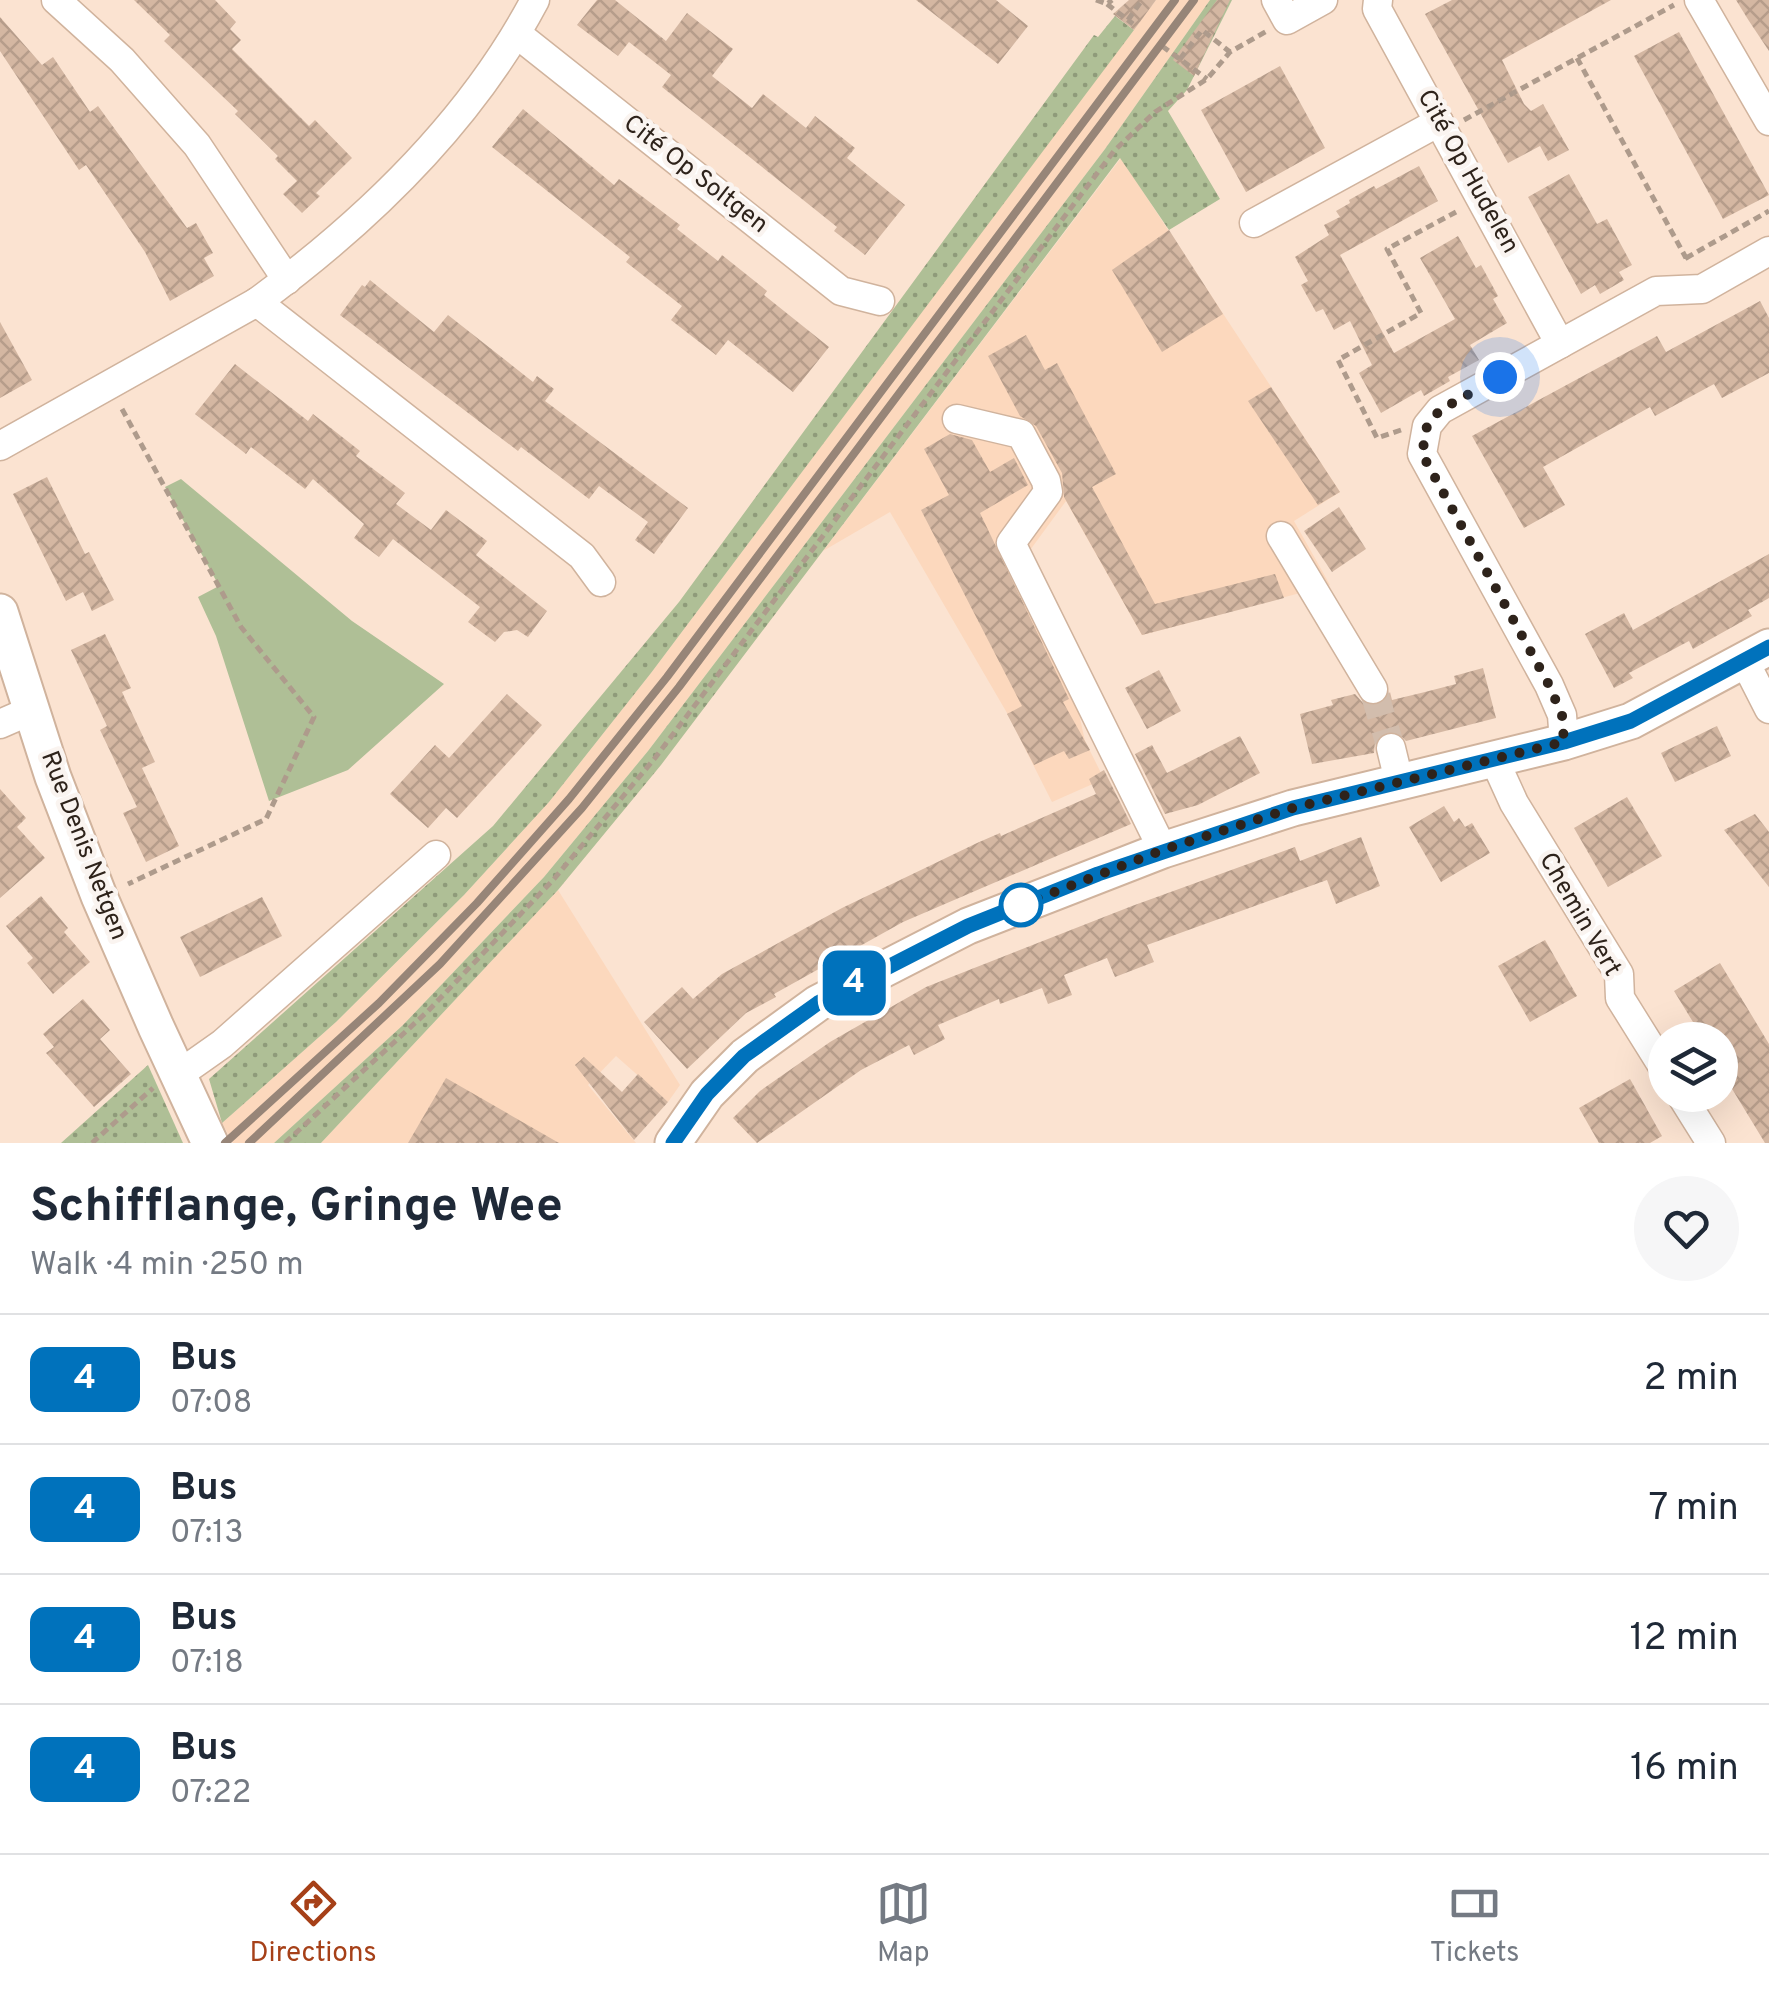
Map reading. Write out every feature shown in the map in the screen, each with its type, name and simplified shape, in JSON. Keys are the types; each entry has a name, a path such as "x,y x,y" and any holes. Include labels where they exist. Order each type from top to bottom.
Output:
{"main road":[{"name":"Rue Denis Netgen","path":"0,612 53,777 167,1080 210,1143"},
{"path":"673,1143 707,1094 744,1056 818,1003 968,926 1163,850 1293,808 1395,765 1494,759 1631,721 1757,654"}],"street":[{"path":"56,0 122,60 197,144 287,280"},
{"path":"0,446 256,302 287,280 381,200 449,124 517,34 535,0"},
{"path":"1281,10 1323,0"},
{"name":"Cité Op Hudelen","path":"1378,0 1377,9 1560,344"},
{"path":"1699,0 1769,121"},
{"name":"Cité Op Soltgen","path":"517,34 841,291 880,301"},
{"path":"1254,223 1442,127"},
{"path":"1564,742 1562,715 1549,685 1422,454 1427,426 1440,410 1656,291 1702,289 1769,252"},
{"path":"256,302 582,556 601,582"},
{"path":"957,419 1021,434 1046,481 1048,492 1010,543 1163,850"},
{"path":"1282,536 1374,689"},
{"path":"1757,654 1769,709"},
{"path":"0,724 32,710"},
{"name":"Chemin Vert","path":"1494,759 1514,804 1619,974 1620,998 1648,1043"},
{"path":"167,1080 222,1044 436,855"},
{"path":"1692,1112 1711,1143"}],"path":[{"path":"1096,0 1110,2 1130,22 1142,0"},
{"path":"1442,127 1684,0"},
{"path":"285,1143 428,1011 554,879 655,758 1114,151 1155,112 1207,79 1230,52 1281,10"},
{"path":"1180,59 1202,30 1230,52"},
{"path":"1162,46 1207,79"},
{"path":"1577,58 1686,258"},
{"path":"1431,421 1377,438 1338,360 1421,312 1387,249 1481,199"},
{"path":"1656,291 1686,258 1769,211"},
{"path":"99,896 266,819 314,717 241,628 120,405"},
{"path":"92,1143 167,1080"},
{"path":"292,1136 298,1143"}],"shaded area":[{"path":"1156,0 1210,0 1105,149 648,751 544,877 403,1025 274,1143 233,1143 222,1123 336,1022 464,895 549,802 651,673"},
{"path":"1121,158 1340,492 1294,521 1330,585 1142,635 1066,501 1025,557 1075,696 1085,741 1104,779 1052,802 1007,713 890,512 823,551"},
{"path":"558,890 680,1085 668,1102 616,1056 588,1085 636,1143 321,1143"}],"green space":[{"path":"1210,0 1232,0 1187,90 1168,111 1220,199 1169,230 1120,158 661,765 558,890 321,1143 274,1143 403,1025 544,877 648,751 1105,149"},
{"path":"1115,16 1134,30 651,673 549,802 464,895 336,1022 222,1123 209,1079 493,826 679,602 1094,35 1098,37"},
{"path":"181,479 352,621 444,684 348,770 269,801 216,636 198,597 219,586 165,487"},
{"path":"148,1065 183,1143 61,1143"}],"building":[{"path":"134,0 215,0 236,22 230,29 241,40 232,49 309,126 315,120 352,158 316,193 320,196 302,213 283,194 297,181 275,159 278,156 235,114 238,111 164,41 170,35"},
{"path":"597,0 615,0 666,41 687,13 733,49 712,76 752,108 763,94 806,128 815,116 855,148 847,158 905,205 865,255 834,231 837,227 662,87 671,75 629,42 618,56 577,25"},
{"path":"916,0 996,0 1028,26 998,64"},
{"path":"1129,0 1156,0 1134,30 1113,14"},
{"path":"1217,0 1230,0 1194,76 1173,60"},
{"path":"1452,0 1611,0 1502,60 1524,104 1531,111 1543,104 1569,150 1548,161 1540,146 1508,163 1425,14"},
{"path":"1736,0 1769,0 1769,51 1749,21"},
{"path":"0,17 42,65 53,57 90,112 98,106 187,228 196,223 213,253 204,258 214,276 170,301 145,252 86,165 79,170 0,51"},
{"path":"1679,32 1769,195 1723,219 1634,56"},
{"path":"1280,66 1325,148 1246,192 1201,110"},
{"path":"523,109 614,185 619,179 680,225 677,229 718,261 722,255 829,347 793,392 728,340 716,355 671,320 682,306 626,262 630,257 492,147"},
{"path":"1419,166 1438,201 1340,255 1394,353 1455,319 1420,258 1458,236 1476,268 1481,265 1507,323 1470,345 1479,360 1448,377 1450,381 1424,396 1421,390 1381,413 1359,373 1372,365 1350,321 1334,330 1323,309 1316,312 1301,285 1308,281 1295,257 1329,235 1324,225 1340,217 1336,211 1349,200"},
{"path":"1569,174 1597,224 1607,219 1632,265 1619,272 1624,280 1600,294 1595,285 1581,294 1528,197"},
{"path":"1169,230 1223,314 1162,352 1112,270"},
{"path":"370,280 434,332 448,315 533,382 537,376 554,389 545,401 688,508 654,554 635,540 648,522 599,486 589,499 521,447 518,451 340,315"},
{"path":"1760,301 1769,318 1769,373 1722,398 1714,384 1655,416 1650,407 1543,467 1565,505 1524,528 1472,436 1657,336 1666,352"},
{"path":"0,322 32,380 0,398"},
{"path":"1026,335 1045,370 1057,363 1116,474 1092,487 1155,604 1275,574 1284,598 1142,635 1064,497 1062,473 1036,426 1020,416 988,356"},
{"path":"235,364 308,421 313,414 360,451 356,456 405,493 396,504 431,530 446,510 487,541 476,555 547,611 528,637 517,630 504,632 495,642 468,622 480,607 393,539 379,557 354,538 364,524 313,479 305,489 251,447 246,454 195,414"},
{"path":"1271,387 1340,492 1318,505 1248,401"},
{"path":"950,434 972,440 990,472 1014,458 1028,485 980,513 1069,699 1063,702 1090,750 1069,759 1064,751 1034,765 1007,714 1022,706 921,510 949,495 924,449"},
{"path":"47,477 85,554 89,552 114,600 92,611 83,592 66,601 13,494"},
{"path":"1339,507 1366,549 1332,572 1304,531"},
{"path":"1769,554 1769,598 1748,610 1752,616 1693,649 1689,641 1629,673 1633,678 1614,688 1585,634 1624,613 1633,630"},
{"path":"105,634 131,688 122,692 155,762 142,768 179,846 146,862 123,813 137,807 100,730 107,726 71,650"},
{"path":"1483,668 1496,718 1406,741 1397,732 1386,731 1375,742 1374,753 1312,764 1300,714 1355,694 1364,704 1374,706 1383,703 1390,692 1392,700 1456,684 1454,676"},
{"path":"1159,670 1181,711 1147,729 1125,688"},
{"path":"507,694 542,725 457,818 446,808 428,828 390,794 435,745 449,758"},
{"path":"1717,726 1731,756 1675,782 1661,753"},
{"path":"1240,736 1260,773 1198,805 1165,814 1135,754 1152,745 1167,773"},
{"path":"1104,770 1131,824 903,922 746,1013 687,1069 644,1022 682,987 693,999 722,974 842,908 977,843 1096,794 1089,779"},
{"path":"0,789 26,818 17,827 45,858 0,898"},
{"path":"1627,797 1662,856 1608,887 1574,828"},
{"path":"1444,806 1454,822 1459,818 1465,827 1472,823 1490,853 1441,882 1409,827"},
{"path":"1755,814 1769,832 1769,887 1724,830"},
{"path":"1361,837 1380,886 1336,904 1327,880 1147,945 1154,962 1115,977 1107,958 1064,975 1072,995 1048,1004 1042,988 1000,1004 999,999 938,1025 945,1039 914,1055 909,1045 861,1070 757,1143 733,1118 760,1091 830,1042 926,987 1295,847 1300,861"},
{"path":"41,896 90,962 53,994 27,963 33,958 6,926"},
{"path":"262,897 282,936 200,977 180,937"},
{"path":"1545,940 1577,996 1530,1022 1498,966"},
{"path":"1720,963 1769,1044 1769,1143 1765,1143 1738,1099 1738,1022 1693,1022 1674,991"},
{"path":"83,999 110,1030 100,1039 131,1074 94,1107 46,1053 54,1047 43,1034"},
{"path":"584,1057 622,1092 638,1074 668,1102 634,1140 575,1065"},
{"path":"446,1078 559,1143 408,1143"},
{"path":"1630,1079 1662,1136 1650,1143 1599,1143 1579,1108"}],"tunnel":[{"path":"1373,689 1391,748"}],"railway":[{"path":"225,1143 379,1003 477,903 569,799 667,677 1175,0"},
{"path":"249,1143 440,964 582,808 679,687 1194,0"}],"bus line":[{"name":"4","path":"673,1143 707,1094 744,1056 818,1003 968,926 1163,850 1293,808 1564,742 1631,721 1769,647"}],"route":[{"path":"1021,905 1163,850 1293,808 1564,742 1562,715 1549,685 1422,454 1427,426 1440,410 1500,377"}]}
